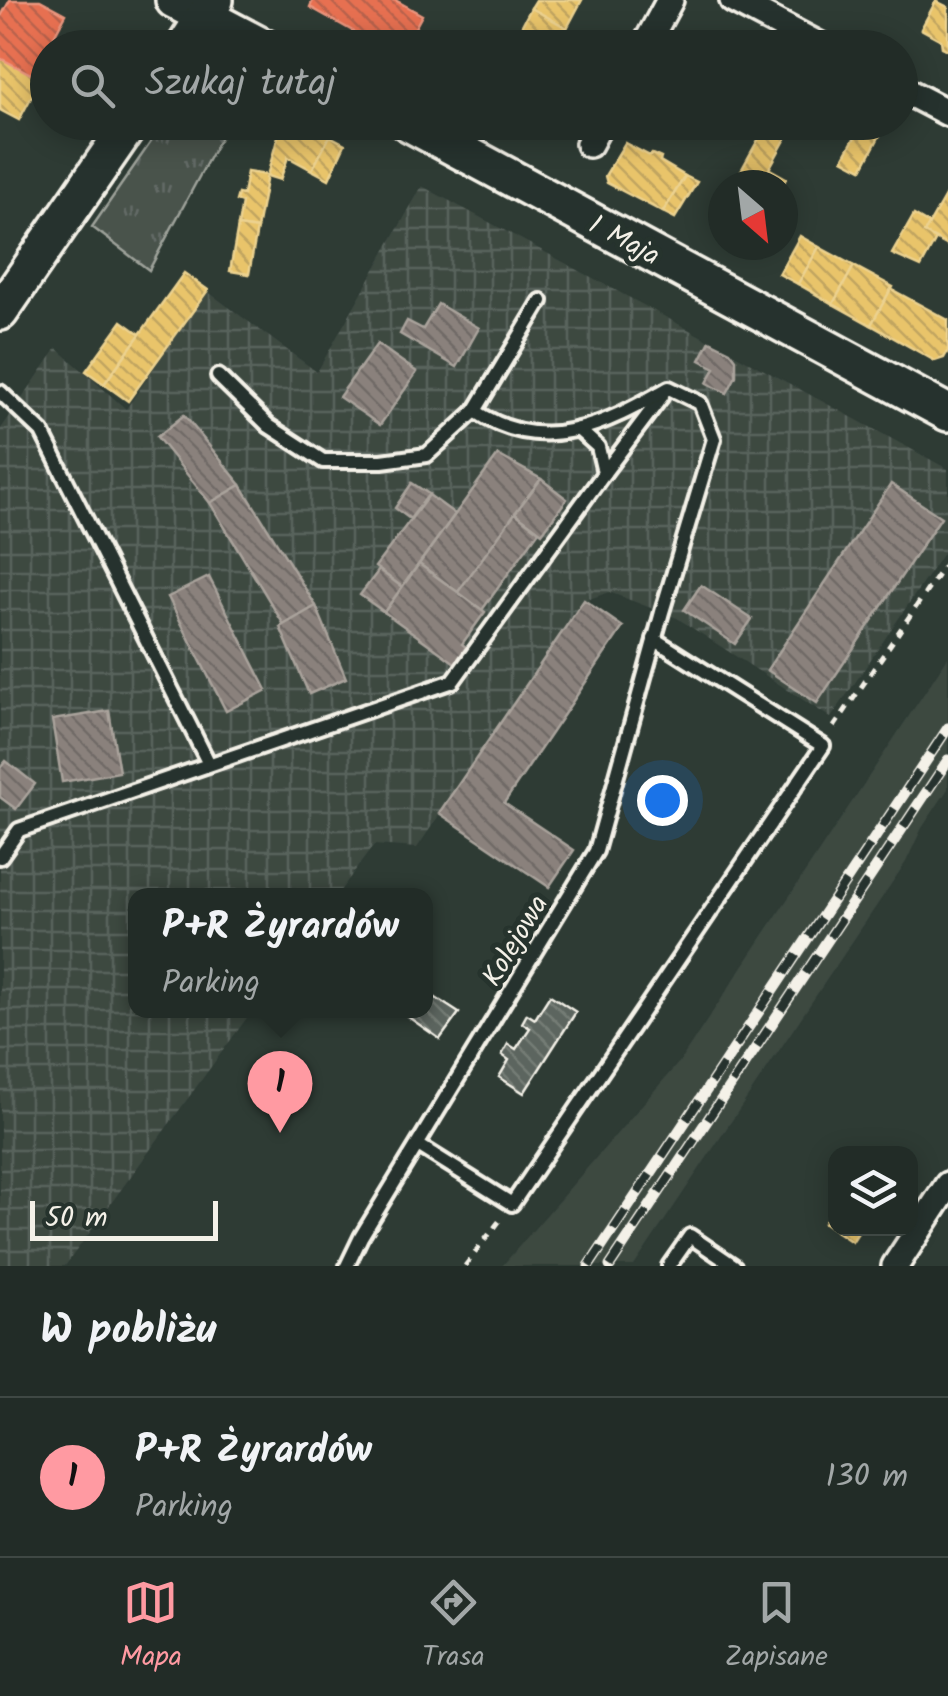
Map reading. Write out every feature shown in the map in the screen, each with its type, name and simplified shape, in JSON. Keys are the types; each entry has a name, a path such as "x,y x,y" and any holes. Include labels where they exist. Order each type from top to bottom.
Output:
{"street":[{"path":"654,30 670,0"},
{"path":"733,0 790,30"},
{"path":"190,30 198,5 237,30"},
{"path":"918,97 948,113"},
{"path":"0,312 119,140"},
{"name":"1 Maja","path":"441,140 948,413"},
{"path":"895,1266 939,1217 948,1185"}],"lane":[{"path":"218,376 268,426 322,461 382,461 428,455 475,410 541,301"},
{"path":"475,410 494,424 550,436 611,421 669,388"},
{"path":"0,857 19,830 453,681 669,388"},
{"name":"Kolejowa","path":"347,1266 596,851 714,439 700,403 669,388"},
{"path":"0,392 42,432 209,764"},
{"path":"578,429 598,447 604,474"},
{"path":"418,1145 512,1204 823,746 654,639"},
{"path":"669,1266 690,1236 734,1266"}],"path":[{"path":"834,727 948,560"},
{"path":"465,1266 512,1204"}],"shaded area":[{"path":"422,186 948,469 948,546 831,718 677,618 609,592 584,601 417,848 374,845 342,888 128,888 128,1018 247,1018 65,1266 0,1266 0,430 57,348 126,409 207,291 317,372"},
{"path":"948,657 948,789 922,828 906,862 634,1266 502,1266 680,1061"}],"green space":[{"path":"152,140 219,140 149,270 92,227"}],"building: Mieszkania":[{"path":"536,0 582,0 567,28 531,8"},
{"path":"936,1 948,7 948,50 942,47 941,40 921,29"},
{"path":"531,8 567,28 566,30 519,30"},
{"path":"0,58 30,73 30,100 19,120 0,110"},
{"path":"277,140 327,140 312,170 288,157 280,180 267,176"},
{"path":"328,140 345,144 329,179 312,170"},
{"path":"758,140 785,140 768,170 741,170"},
{"path":"853,140 877,140 862,169 843,159"},
{"path":"625,143 661,158 685,176 663,212 607,183 605,176"},
{"path":"247,172 267,175 257,229 238,226 242,203 236,201 238,194 243,195"},
{"path":"685,176 697,182 675,218 663,212"},
{"path":"948,191 948,246 924,233"},
{"path":"914,215 929,224 924,233 936,239 921,267 892,254"},
{"path":"238,226 257,229 249,274 230,271"},
{"path":"800,236 819,247 798,284 779,274 787,260 798,260"},
{"path":"819,247 854,266 833,304 798,284"},
{"path":"854,266 893,287 871,325 833,304"},
{"path":"184,273 208,290 128,401 104,384"},
{"path":"891,289 948,320 948,351 944,358 935,361 871,325"},
{"path":"122,321 140,334 104,384 86,371"}],"building: Handel":[{"path":"10,0 40,0 66,14 57,30 30,30 30,73 0,58 0,18"},
{"path":"313,0 395,0 422,15 414,30 351,30 310,7"}],"building: Przemysł":[{"path":"438,304 479,328 457,367 400,334 407,321 423,329"},
{"path":"710,341 730,351 736,359 736,376 727,393 707,383 715,368 700,360"},
{"path":"377,344 417,372 380,425 339,397"},
{"path":"184,415 241,485 210,503 157,437"},
{"path":"498,455 541,479 458,592 419,564"},
{"path":"541,479 567,499 542,533 515,513"},
{"path":"412,483 429,494 410,519 395,508"},
{"path":"891,484 941,517 817,703 767,670"},
{"path":"241,485 316,606 284,625 210,503"},
{"path":"429,495 455,514 402,587 375,567"},
{"path":"515,513 539,531 482,610 458,592"},
{"path":"419,564 485,612 462,644 466,647 455,663 384,612"},
{"path":"379,570 402,587 384,612 360,595"},
{"path":"209,577 267,690 226,711 168,597"},
{"path":"701,585 752,619 735,644 684,610"},
{"path":"584,600 623,627 504,803 574,850 549,887 439,813"},
{"path":"316,606 346,678 309,694 280,627"},
{"path":"109,711 119,772 62,782 52,720"},
{"path":"6,761 35,784 16,809 0,797 0,768"}],"building: Inne":[{"path":"550,995 576,1012 524,1093 499,1077 509,1060 502,1055 508,1044 516,1049 530,1028 522,1023 527,1014 535,1019"},
{"path":"433,996 459,1013 440,1039 410,1018 433,1018"}],"railway":[{"path":"589,1266 948,728"},
{"path":"610,1266 948,760"}],"place":[{"name":"P+R Żyrardów","path":"280,1133"}]}
